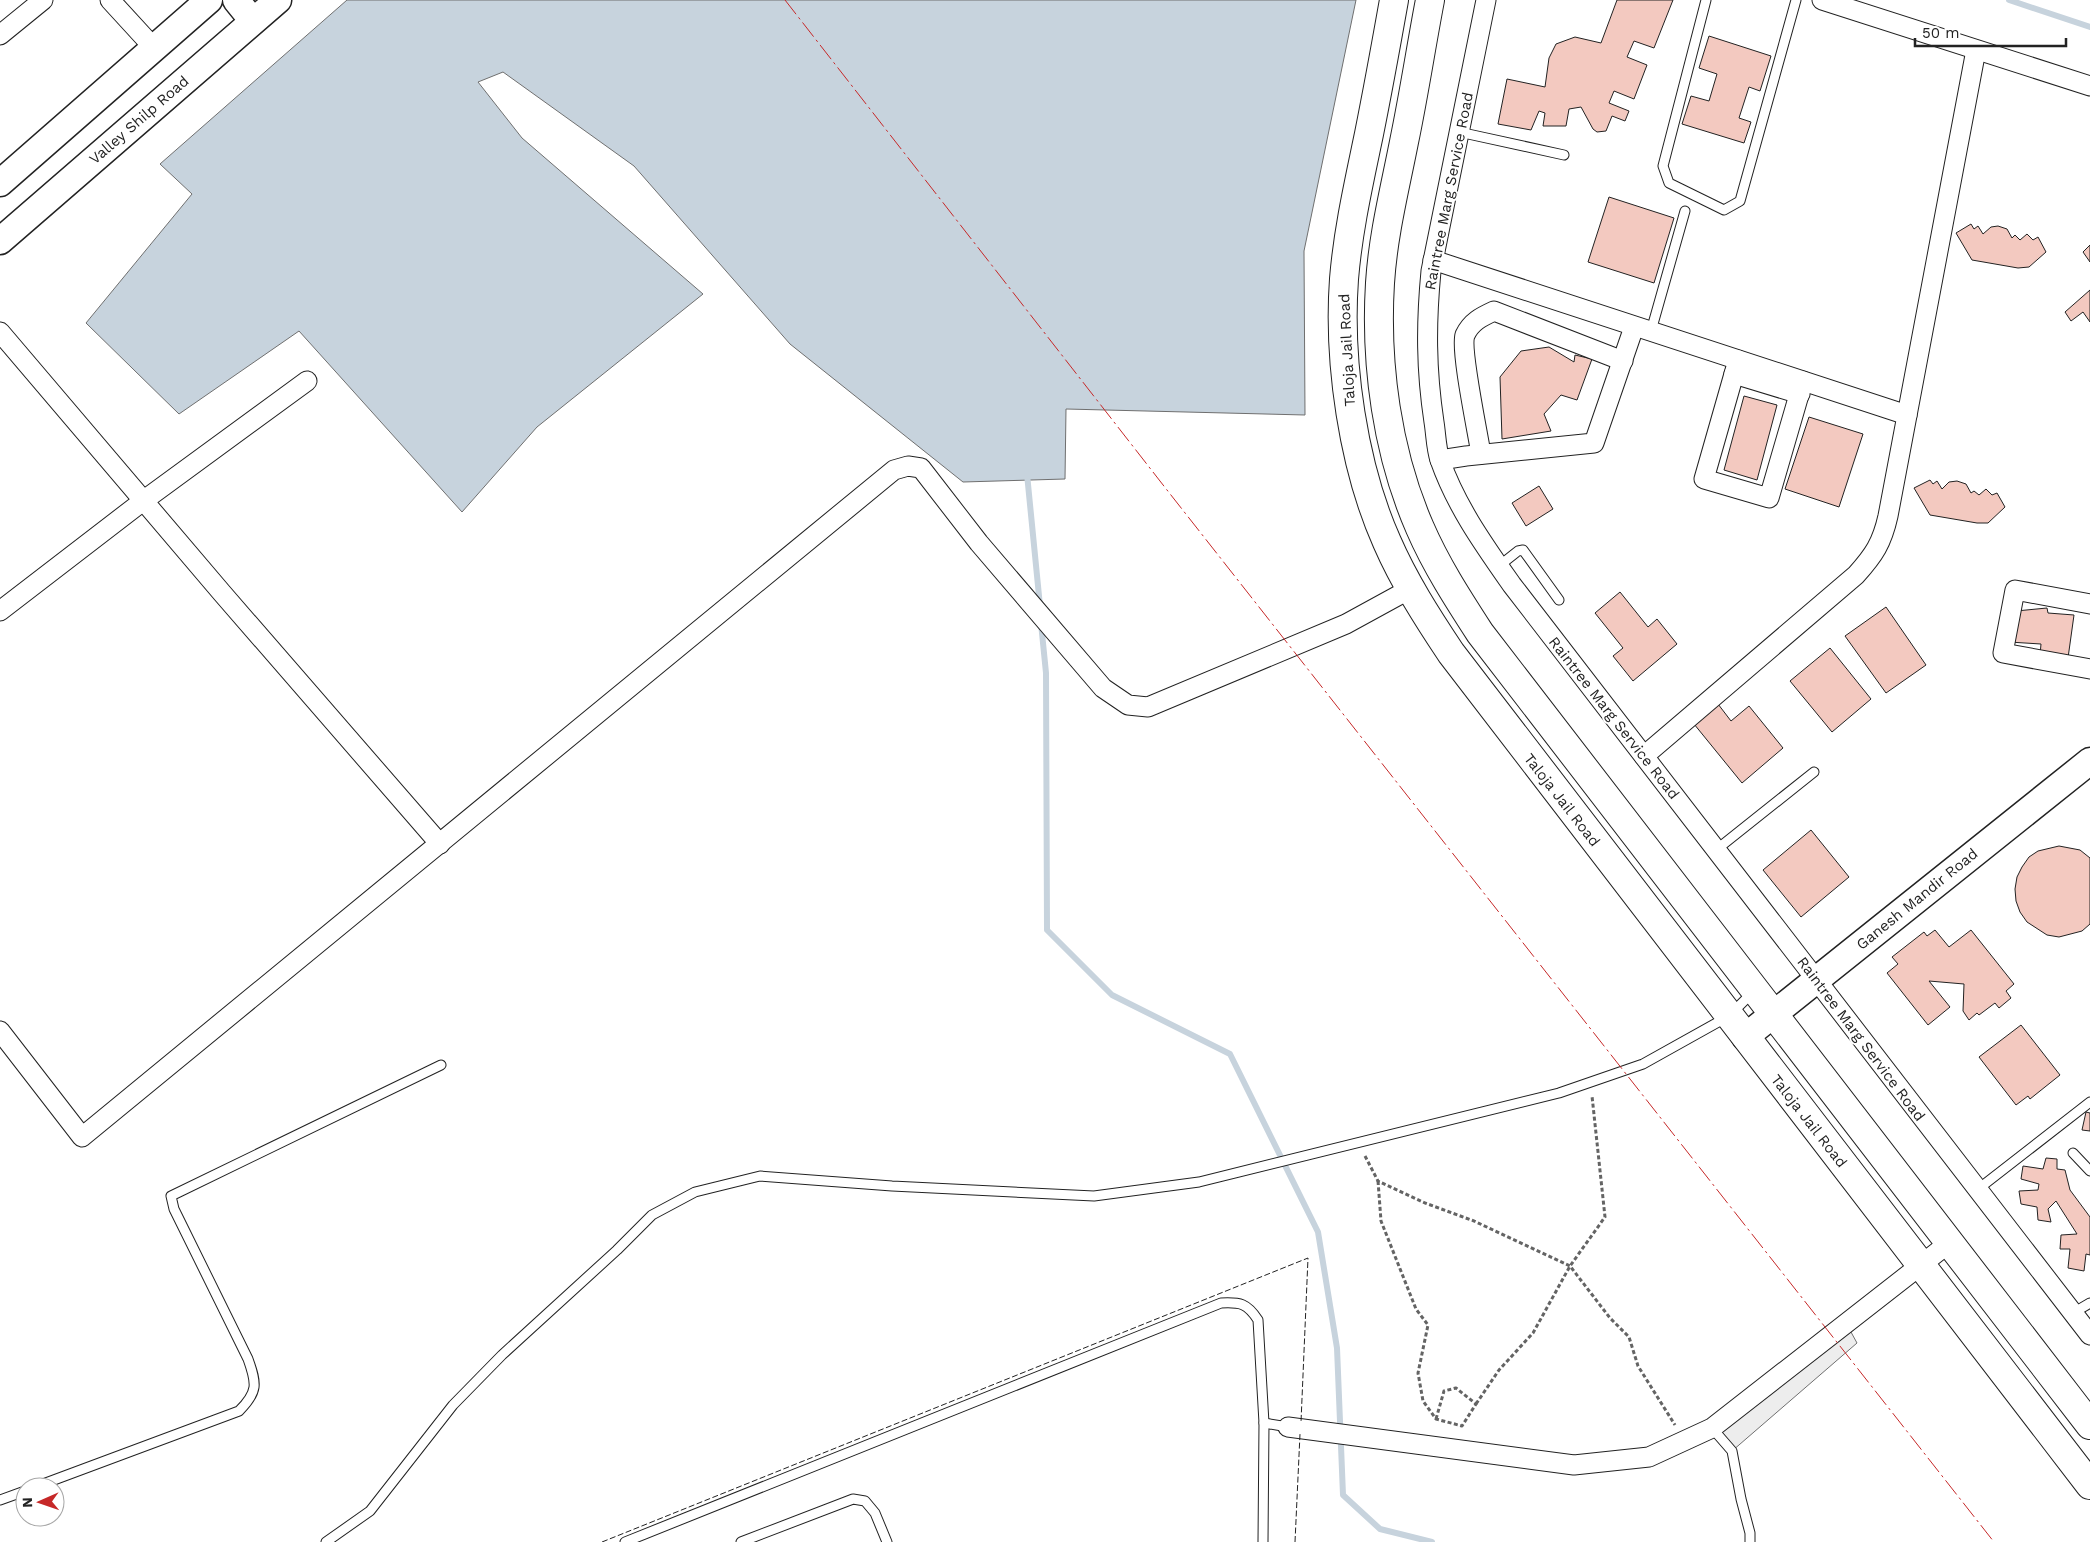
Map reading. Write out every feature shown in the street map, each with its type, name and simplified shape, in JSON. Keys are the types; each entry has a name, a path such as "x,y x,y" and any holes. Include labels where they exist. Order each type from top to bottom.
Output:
{"main road":[{"name":"Taloja Jail Road","path":"1394,0 1357,189 1344,279 1342,321 1348,403 1362,464 1386,540 1410,589 1450,654 2090,1485"},
{"path":"1430,0 1404,143 1392,196 1380,282 1379,321 1384,398 1408,493 1419,526 1434,558 1480,633 2090,1425"}],"street":[{"path":"0,35 43,0"},
{"path":"110,0 154,48"},
{"path":"4,172 209,0"},
{"path":"236,0 253,21"},
{"name":"Valley Shilp Road","path":"0,241 278,0"},
{"name":"Raintree Marg Service Road","path":"1486,0 1433,260 1427,309 1426,354 1429,394 1440,460 1458,503 1498,566 2090,1335"},
{"path":"1822,0 2090,86"},
{"path":"1644,756 1856,575 1872,558 1880,545 1885,531 1976,50"},
{"path":"1433,260 1643,329 1736,367 1801,387 1907,415"},
{"path":"1481,454 1464,354 1465,336 1476,319 1494,311 1623,361"},
{"path":"1440,460 1594,443 1623,361 1643,329"},
{"path":"0,332 440,844"},
{"path":"1736,367 1704,479 1769,498 1801,387"},
{"path":"0,612 144,501 307,381"},
{"path":"0,1031 82,1137 894,470 908,466 921,468 979,543 1103,688 1128,705 1148,707 1346,624 1410,589"},
{"path":"2090,604 2015,590 2003,653 2090,669"},
{"name":"Ganesh Mandir Road","path":"1737,1027 1773,1014 2090,761"},
{"path":"1288,1427 1574,1464 1649,1458 1712,1428 1949,1243"}],"lane":[{"path":"1706,0 1663,166 1669,183 1724,210 1740,201 1796,0"},
{"path":"1459,132 1564,155"},
{"path":"1643,329 1685,211"},
{"path":"1498,566 1522,550 1559,600"},
{"path":"1716,850 1814,772"},
{"path":"326,1542 370,1511 453,1405 502,1355 617,1250 652,1215 695,1192 760,1176 892,1186 1094,1196 1199,1182 1559,1093 1643,1064 1737,1027 1754,990"},
{"path":"62,1477 240,1412 253,1397 256,1379 248,1359 174,1209 171,1196 441,1065"},
{"path":"1977,1190 2090,1102"},
{"path":"2073,1153 2090,1171"},
{"path":"625,1542 1221,1303 1237,1302 1250,1308 1258,1320 1264,1423 1263,1542"},
{"path":"2073,1313 2090,1303"},
{"path":"1264,1423 1288,1427"},
{"path":"1712,1428 1732,1451 1741,1499 1750,1533 1750,1542"},
{"path":"0,1500 15,1495"},
{"path":"741,1542 853,1499 865,1501 874,1513 887,1542"}],"path":[{"path":"1358,1142 1378,1181 1381,1221 1416,1309 1428,1325 1418,1373 1423,1401 1436,1419 1462,1426 1499,1370 1533,1333 1570,1266 1605,1217 1590,1082"},
{"path":"1378,1181 1570,1266 1610,1318 1629,1337 1638,1366 1685,1440"},
{"path":"1436,1419 1444,1390 1456,1388 1476,1404"}],"shaded area":[{"path":"347,0 1356,0 1304,251 1305,415 1066,409 1065,479 963,482 790,344 634,166 503,72 478,82 522,138 703,294 537,427 462,512 299,331 179,414 86,323 192,194 160,164"},
{"path":"1846,1323 1857,1343 1732,1451 1712,1428"}],"building":[{"path":"1617,0 1673,0 1654,48 1634,41 1627,57 1647,65 1634,99 1614,91 1609,103 1629,111 1625,121 1612,116 1606,131 1597,132 1593,129 1581,107 1569,109 1566,126 1543,126 1545,113 1539,111 1531,130 1498,124 1507,79 1545,87 1549,58 1556,44 1575,37 1601,43"},
{"path":"1709,36 1771,56 1760,91 1749,87 1739,118 1751,122 1744,143 1682,124 1691,96 1709,101 1717,74 1699,68"},
{"path":"1609,197 1674,218 1654,283 1588,262"},
{"path":"1971,224 1974,229 1978,226 1983,234 1991,227 1998,226 2007,229 2012,238 2015,235 2020,240 2027,234 2033,240 2038,237 2046,252 2029,267 2018,268 1972,260 1956,233"},
{"path":"2090,245 2090,262 2083,252"},
{"path":"2090,290 2090,322 2083,312 2071,321 2065,312"},
{"path":"1549,347 1574,362 1575,355 1592,359 1577,400 1561,395 1544,414 1551,431 1502,439 1500,377 1521,351"},
{"path":"1744,396 1777,405 1757,480 1724,470"},
{"path":"1809,417 1863,434 1839,507 1785,489"},
{"path":"1930,480 1933,484 1937,481 1942,489 1949,482 1957,481 1966,484 1971,493 1974,491 1979,495 1986,489 1992,495 1997,493 2005,507 1988,523 1977,523 1930,515 1914,488"},
{"path":"1539,486 1553,509 1526,526 1512,503"},
{"path":"1620,592 1648,627 1657,619 1677,644 1633,681 1613,656 1623,648 1595,613"},
{"path":"1886,607 1926,665 1886,693 1845,636"},
{"path":"2047,608 2048,613 2074,615 2068,658 2040,655 2041,644 2009,642 2016,611"},
{"path":"1830,648 1871,699 1832,732 1790,681"},
{"path":"1718,704 1731,721 1749,706 1783,748 1742,783 1694,724"},
{"path":"1811,830 1849,877 1801,917 1763,870"},
{"path":"2059,846 2080,850 2090,858 2090,924 2082,931 2059,937 2047,935 2027,922 2020,912 2016,901 2015,889 2017,877 2029,857 2038,851"},
{"path":"1935,930 1949,947 1971,930 2014,984 2006,991 2011,998 1999,1008 1995,1003 1969,1020 1963,1011 1964,984 1929,981 1950,1007 1928,1025 1887,973 1898,964 1892,957 1924,932 1927,936"},
{"path":"2021,1025 2060,1075 2030,1099 2028,1096 2016,1105 1979,1057"},
{"path":"2086,1112 2090,1113 2090,1131 2082,1130"},
{"path":"2046,1158 2057,1159 2057,1169 2065,1170 2070,1190 2090,1217 2090,1255 2086,1254 2084,1271 2068,1268 2070,1249 2060,1249 2061,1235 2077,1234 2056,1201 2048,1209 2051,1222 2038,1220 2037,1207 2021,1204 2019,1191 2038,1190 2039,1184 2021,1179 2023,1166 2043,1169"}],"waterway":[{"path":"2009,0 2090,27"},
{"path":"1027,474 1040,606"},
{"path":"1041,623 1046,673 1047,930 1112,995 1230,1054 1318,1232 1337,1348 1343,1495 1380,1529 1432,1542"}],"fence":[{"path":"602,1542 1308,1258 1301,1422"},
{"path":"1295,1542 1300,1434"}],"power":[{"path":"785,0 1167,490 1994,1542"}]}
